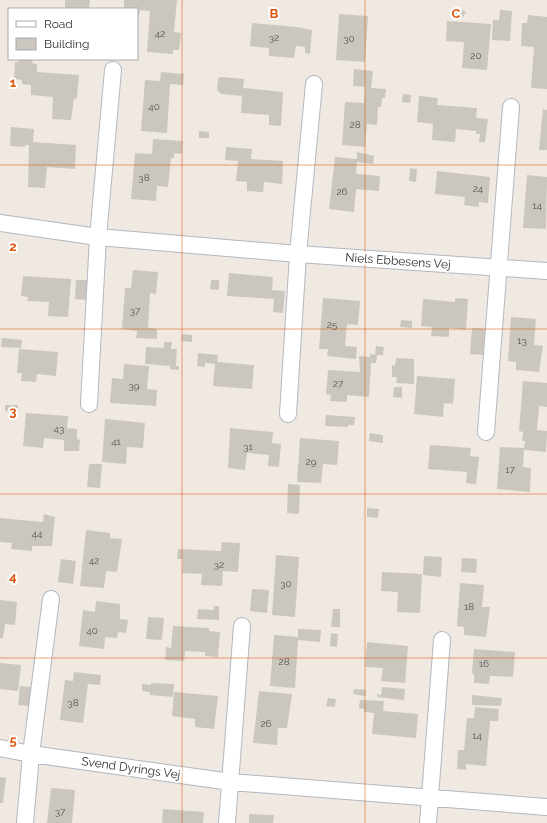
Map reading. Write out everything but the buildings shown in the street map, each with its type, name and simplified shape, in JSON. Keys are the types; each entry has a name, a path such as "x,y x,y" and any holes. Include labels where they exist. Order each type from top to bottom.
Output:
{"street":[{"path":"88,404 98,237 113,70"},
{"path":"288,414 298,254 314,84"},
{"path":"486,432 511,107"},
{"name":"Niels Ebbesens Vej","path":"0,223 98,237 298,254 547,271"},
{"path":"25,823 31,754 51,599"},
{"path":"227,823 242,626"},
{"path":"428,823 442,640"},
{"name":"Svend Dyrings Vej","path":"0,748 31,754 231,782 547,807"}]}
